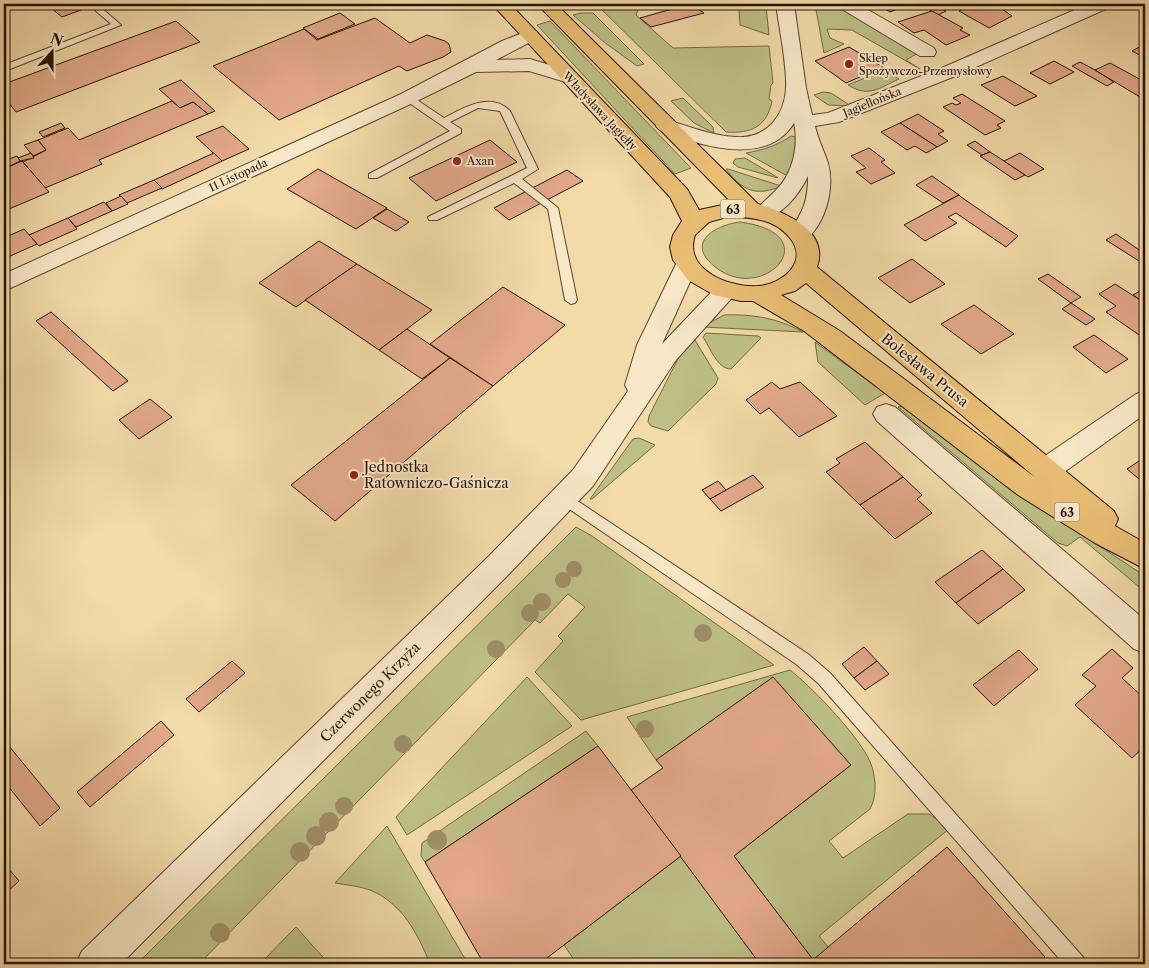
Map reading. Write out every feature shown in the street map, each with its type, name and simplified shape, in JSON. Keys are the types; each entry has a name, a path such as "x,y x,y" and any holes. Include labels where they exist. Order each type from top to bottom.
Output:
{"main road":[{"name":"Władysława Jagiełły","path":"501,4 679,194 694,222"},
{"name":"63","path":"546,4 666,126 758,211 791,224 800,233"},
{"name":"63","path":"694,222 719,211 758,211"},
{"path":"687,264 682,253 682,242 686,231 694,222"},
{"path":"800,233 810,251 806,270"},
{"name":"63","path":"687,264 696,275 727,290 758,294 788,286 806,270"},
{"name":"Bolesława Prusa","path":"806,270 1145,555"},
{"name":"Bolesława Prusa","path":"758,294 818,327 993,462 1070,514 1145,555"},
{"name":"Bolesława Prusa","path":"993,462 1046,470"}],"street":[{"path":"785,4 796,88 818,165 819,194 811,219 800,233"},
{"path":"846,4 927,52"},
{"name":"Jagiellońska","path":"806,128 951,71 1102,4"},
{"name":"11 Listopada","path":"4,283 408,98 530,35"},
{"name":"11 Listopada","path":"472,66 530,65 569,77"},
{"path":"666,126 701,138 730,143 751,142 768,137 780,130 796,88"},
{"path":"758,211 794,186 802,166 806,128"},
{"name":"Czerwonego Krzyża","path":"632,409 648,345 687,264"},
{"name":"Czerwonego Krzyża","path":"95,964 493,572 583,478 632,409 667,354 727,290"},
{"path":"1046,470 1145,402"},
{"path":"886,414 1145,639"}],"lane":[{"path":"7,67 117,25 92,4"},
{"path":"373,176 457,131 408,98"},
{"path":"433,217 533,169 507,113 503,109 493,106 476,105 444,122"},
{"path":"515,178 553,208 571,300"},
{"path":"564,498 802,660 824,678 1076,964"}],"green space":[{"path":"596,4 640,4 636,15 673,48 769,46 773,83 769,99 772,101 766,117 757,127 751,130 726,132"},
{"path":"815,4 834,4 918,53 906,60 920,69 852,30 827,29 830,38 844,44 824,53"},
{"path":"766,6 769,35 740,25 739,9"},
{"path":"593,13 644,64 637,66 604,42 573,15"},
{"path":"550,21 691,168 675,174 537,25"},
{"path":"884,70 899,79 880,88 868,91 855,89 848,85"},
{"path":"823,92 831,93 851,106 828,105 814,95"},
{"path":"683,98 713,127 714,133 694,123 671,101"},
{"path":"791,136 795,137 796,147 791,178 746,153 769,147"},
{"path":"745,158 778,178 738,167 733,163 735,159"},
{"path":"726,169 781,186 765,191 751,190 738,182"},
{"path":"740,222 767,229 781,240 784,252 779,264 767,273 751,278 733,276 714,266 706,257 702,249 703,242 707,236 722,227"},
{"path":"724,315 745,315 765,318 784,323 803,332 702,327"},
{"path":"706,333 758,336 761,338 731,369 726,368 714,357 703,337"},
{"path":"689,337 693,337 718,378 716,384 668,431 651,426 648,422 649,416"},
{"path":"815,342 885,393 865,405 818,362"},
{"path":"902,406 1019,493 1145,576 1145,592 1080,537 1067,546 1058,543 898,407"},
{"path":"639,438 655,445 590,499 633,439"},
{"path":"576,527 592,536 774,665 581,720 535,672 563,641 558,636 585,607 568,594 540,623 535,620 199,964 137,964"},
{"path":"790,670 824,702 849,730 867,756 872,767 875,788 874,799 870,809 829,841 843,858 908,814 929,814 950,828 819,936 829,948 814,961 734,856 851,765 656,760 627,717"},
{"path":"527,677 572,726 407,835 396,817"},
{"path":"586,731 598,746 425,862 421,856 422,843"},
{"path":"387,826 468,964 430,964 408,921 391,903 370,890 335,883"},
{"path":"681,856 760,964 577,964 564,945"},
{"path":"296,927 329,964 260,964"}],"building":[{"path":"46,4 73,4 81,10 62,17"},
{"path":"690,4 704,13 651,27 640,18"},
{"path":"877,4 910,4 890,12"},
{"path":"934,4 946,11 938,15 922,5"},
{"path":"976,4 995,4 1012,16 989,28 959,11"},
{"path":"932,11 963,28 960,30 970,35 946,45 924,30 914,33 898,22"},
{"path":"340,13 355,24 318,39 303,28"},
{"path":"375,18 410,43 427,35 445,41 449,44 451,52 407,71 399,66 279,120 213,66 304,29 317,40"},
{"path":"176,21 200,42 16,112 4,97 4,84"},
{"path":"1145,44 1145,58 1132,51"},
{"name":"Sklep Spożywczo-Przemysłowy","path":"849,47 883,67 846,83 815,61"},
{"path":"1054,61 1074,72 1050,84 1030,73"},
{"path":"1080,62 1114,82 1107,86 1072,66"},
{"path":"1110,63 1145,82 1145,100 1095,70"},
{"path":"1003,76 1037,96 1015,106 981,85"},
{"path":"181,80 215,111 208,114 193,102 180,108 159,89"},
{"path":"962,94 1005,121 997,125 1001,128 985,135 943,107 952,103 956,105 961,103 953,98"},
{"path":"172,101 180,108 193,102 208,114 99,160 102,164 45,188 23,162 46,150 38,140 68,128 79,140"},
{"path":"918,114 944,131 938,134 948,141 937,147 900,123"},
{"path":"61,123 65,128 43,137 39,132"},
{"path":"900,123 937,147 926,153 915,146 907,150 881,132"},
{"path":"223,126 249,149 222,161 196,137"},
{"path":"38,140 46,150 33,156 24,145"},
{"path":"490,140 517,162 436,201 409,178"},
{"path":"975,141 990,152 982,155 967,145"},
{"path":"869,148 885,160 881,162 895,173 871,184 856,172 866,168 851,156"},
{"path":"990,152 1025,175 1015,180 980,156"},
{"path":"31,153 34,158 20,161 18,158"},
{"path":"214,153 222,161 162,189 154,180"},
{"path":"1020,153 1044,169 1028,177 1004,161"},
{"path":"17,156 20,161 4,169 4,161"},
{"path":"22,161 49,192 9,209 4,203 4,169"},
{"path":"318,169 387,208 356,229 287,189"},
{"path":"567,170 583,181 509,220 494,208"},
{"path":"932,176 959,195 943,203 916,185"},
{"path":"154,180 162,188 127,203 119,195"},
{"path":"959,195 1018,236 1006,247 956,213 948,217 957,223 925,241 904,225"},
{"path":"121,196 128,204 112,211 106,203"},
{"path":"104,202 112,211 76,227 68,218"},
{"path":"387,209 409,222 396,231 373,218"},
{"path":"68,218 77,229 39,246 29,235"},
{"path":"24,229 37,244 8,257 7,254 4,255 4,238"},
{"path":"1116,234 1145,254 1145,257 1139,261 1106,240"},
{"path":"319,241 357,264 296,307 259,283"},
{"path":"912,259 945,284 910,303 878,278"},
{"path":"357,264 432,310 379,350 305,300"},
{"path":"1048,274 1081,297 1071,303 1038,279"},
{"path":"1115,284 1145,303 1145,339 1106,312 1116,306 1099,294"},
{"path":"503,287 565,325 493,386 430,344"},
{"path":"1145,288 1145,303 1133,295"},
{"path":"1071,303 1095,319 1086,325 1062,309"},
{"path":"974,305 1014,334 981,354 941,324"},
{"path":"51,312 128,381 113,391 36,321"},
{"path":"407,329 450,358 422,379 379,350"},
{"path":"1094,335 1128,359 1106,373 1073,347"},
{"path":"450,358 493,386 335,521 291,485"},
{"path":"772,382 780,389 800,382 837,416 799,437 769,408 760,414 746,400"},
{"path":"150,399 172,417 139,439 119,420"},
{"path":"865,442 903,477 860,505 826,472 840,463 836,459"},
{"path":"1145,457 1145,484 1127,469"},
{"path":"753,475 764,487 721,511 710,499"},
{"path":"903,477 922,495 917,499 932,513 895,539 860,505"},
{"path":"718,481 726,490 710,499 702,490"},
{"path":"982,550 1003,569 956,603 935,582"},
{"path":"1003,569 1025,590 978,624 956,603"},
{"path":"864,647 877,661 854,678 842,664"},
{"path":"1112,649 1133,668 1122,678 1145,699 1145,746 1132,758 1075,705 1096,686 1082,675"},
{"path":"1019,650 1038,669 994,706 973,685"},
{"path":"232,661 245,673 199,712 186,699"},
{"path":"877,661 889,674 865,690 854,678"},
{"path":"773,677 851,765 734,856 814,961 808,964 760,964 631,790 663,768 656,760"},
{"path":"161,721 174,735 90,807 77,792"},
{"path":"4,740 60,808 40,826 4,781"},
{"path":"598,746 681,856 539,964 484,964 425,862"},
{"path":"947,847 1045,957 1037,964 808,964"},
{"path":"4,863 19,881 4,895"}],"place":[{"name":"Sklep Spożywczo-Przemysłowy","path":"849,64"},
{"name":"Axan","path":"457,161"},
{"name":"Jednostka Ratowniczo-Gaśnicza","path":"354,475"}]}
